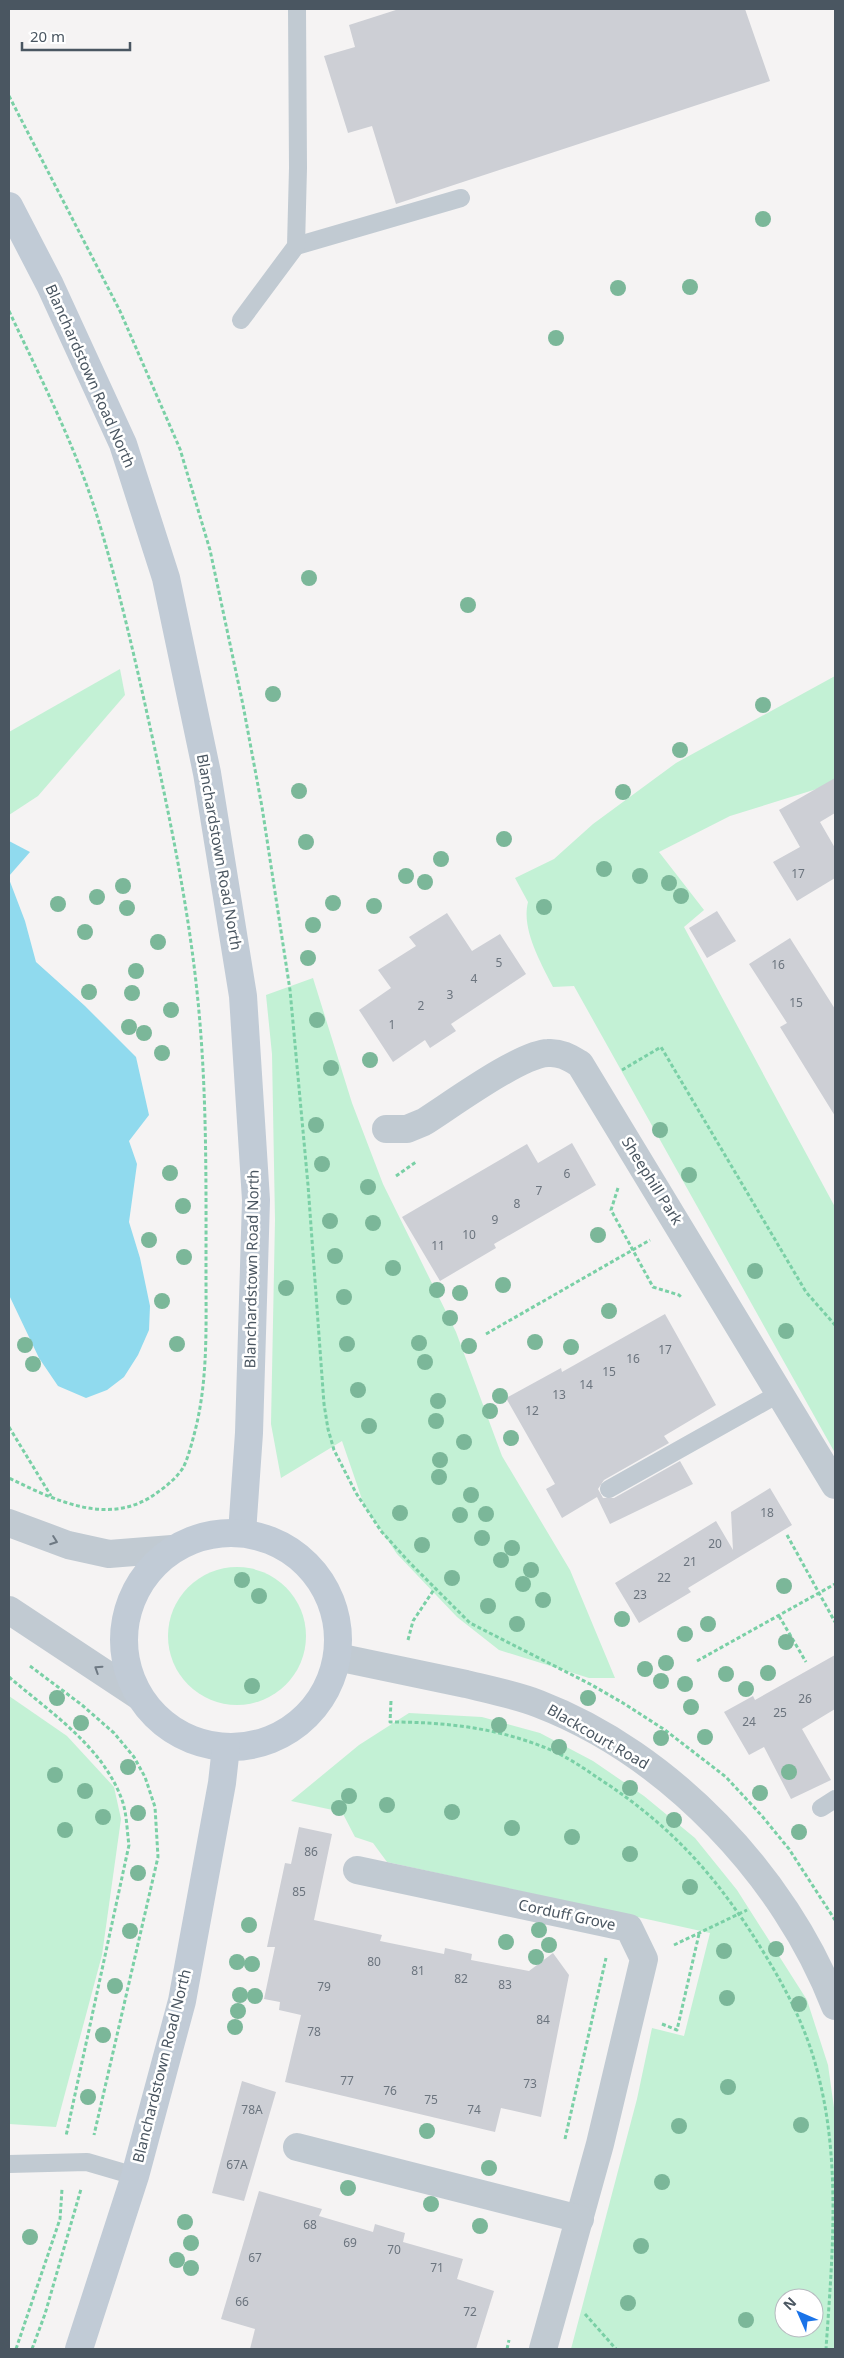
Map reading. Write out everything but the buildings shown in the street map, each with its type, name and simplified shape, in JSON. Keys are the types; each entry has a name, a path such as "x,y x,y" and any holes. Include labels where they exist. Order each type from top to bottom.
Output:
{"main road":[{"name":"Blanchardstown Road North","path":"9,206 50,285 123,444 166,578 207,773 243,996 256,1200 249,1433 242,1532"},
{"path":"242,1532 276,1542 306,1563 328,1592 338,1627 336,1657 322,1698 296,1725 263,1742 226,1747 192,1740 162,1722 139,1696 126,1665 123,1632 131,1600 148,1572 172,1550 206,1536 242,1532"},
{"name":"Blanchardstown Road North","path":"79,2349 135,2176 182,2001 226,1747"}],"street":[{"name":"Sheephill Park","path":"386,1129 407,1129 424,1122 523,1059 547,1053 565,1054 580,1064 835,1485"},
{"path":"9,1523 68,1546 109,1554 172,1550"},
{"path":"9,1610 139,1696"},
{"name":"Blackcourt Road","path":"336,1657 505,1694 538,1704 573,1720 627,1750 659,1772 735,1844 775,1895 817,1966 835,2006"},
{"name":"Corduff Grove","path":"357,1870 629,1928 644,1959"},
{"path":"543,2349 580,2219 644,1959"},
{"path":"297,2147 580,2219"}],"lane":[{"path":"241,320 296,246 298,168 297,9"},
{"path":"296,246 461,198"},
{"path":"609,1489 780,1393"},
{"path":"9,2164 87,2162 135,2176"}],"path":[{"path":"9,311 70,439 100,524 125,612 178,854 199,1014 206,1145 206,1360 201,1408 182,1468 167,1486 150,1499 129,1508 109,1511 90,1510 52,1497 9,1478"},
{"path":"593,1086 661,1047 806,1292 835,1325"},
{"path":"396,1176 419,1160"},
{"path":"618,1185 610,1210 653,1287 679,1294 684,1303"},
{"path":"486,1334 678,1224"},
{"path":"9,1427 52,1497"},
{"path":"787,1535 835,1622"},
{"path":"697,1661 835,1584"},
{"path":"779,1616 806,1662"},
{"path":"32,2349 73,2220 146,1917 158,1857 155,1807 145,1777 134,1758 114,1733 82,1705 23,1661 39,1630"},
{"path":"9,1677 76,1734 102,1761 124,1804 129,1846 66,2135 60,2219 16,2349"},
{"path":"644,1959 739,1915 775,1895"},
{"path":"564,2144 608,1949"},
{"path":"557,2300 588,2316 616,2349"},
{"path":"507,2349 512,2330"}],"green space":[{"path":"120,669 125,695 38,796 9,815 9,732"},
{"path":"835,676 835,781 820,788 730,816 659,852 704,910 684,927 835,1207 835,1453 574,986 553,987 533,946 527,923 528,902 515,878 554,859 593,824 676,763"},
{"path":"313,978 352,1103 383,1184 456,1332 502,1456 570,1570 615,1678 589,1678 499,1650 457,1617 397,1554 364,1505 342,1441 281,1478 271,1424 275,1220 272,1054 266,995"},
{"path":"237,1567 251,1568 264,1572 286,1587 301,1609 305,1622 305,1650 301,1663 286,1685 264,1700 251,1704 237,1705 223,1704 210,1700 188,1685 173,1663 169,1650 168,1636 169,1622 173,1609 188,1587 210,1572 223,1568"},
{"path":"9,1696 67,1736 114,1787 121,1819 102,1955 56,2127 9,2124"},
{"path":"409,1713 482,1717 540,1733 593,1761 644,1796 695,1838 737,1890 807,2000 828,2065 835,2115 835,2349 571,2349 637,2099 652,2028 684,2036 710,1933 387,1862 373,1843 355,1837 342,1812 291,1801 359,1745"}],"water":[{"path":"9,841 30,852 9,876"},
{"path":"9,879 25,921 36,962 85,1006 136,1057 149,1115 129,1141 137,1164 129,1222 140,1258 150,1306 149,1330 138,1355 124,1377 107,1390 86,1398 58,1386 39,1358 9,1295"}]}
